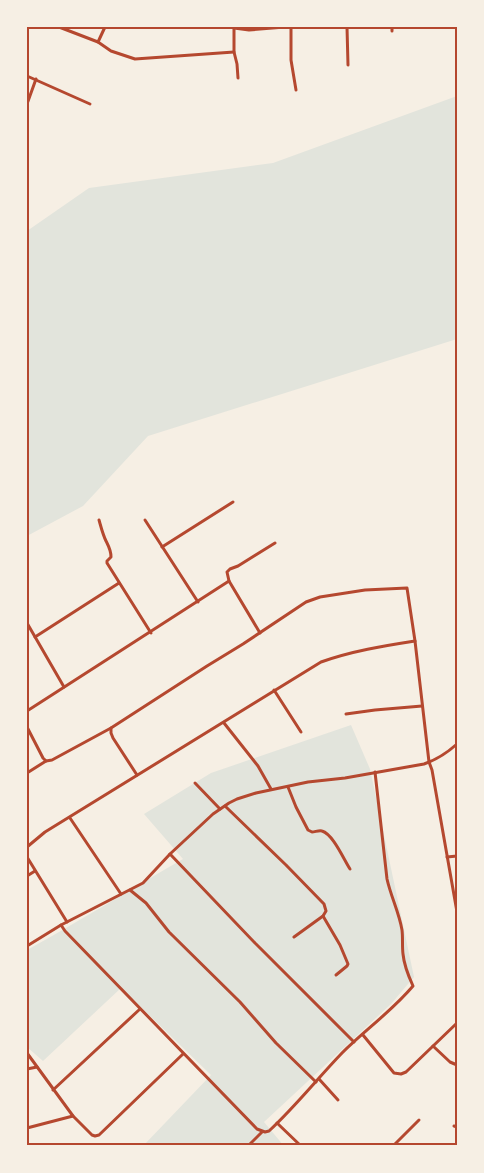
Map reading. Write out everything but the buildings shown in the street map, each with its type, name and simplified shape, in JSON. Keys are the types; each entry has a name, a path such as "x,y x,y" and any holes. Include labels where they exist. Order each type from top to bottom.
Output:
{"street":[{"path":"59,27 98,42 111,51 135,59 234,52"},
{"path":"98,42 105,27"},
{"path":"238,78 234,52 234,27 249,30 285,27"},
{"path":"291,27 291,60 296,90"},
{"path":"347,27 348,65"},
{"path":"27,76 90,104"},
{"path":"27,104 36,80"},
{"path":"162,547 233,502"},
{"path":"99,520 112,553 107,563 151,633"},
{"path":"145,520 198,602"},
{"path":"260,633 229,581 227,572 275,543"},
{"path":"27,711 229,581"},
{"path":"35,637 119,583"},
{"path":"27,773 111,728 306,602 320,597 365,590 405,588 408,590 429,762 457,912"},
{"path":"27,623 64,687"},
{"path":"27,847 45,832 321,662 344,654 415,641"},
{"path":"274,690 301,732"},
{"path":"346,714 422,706"},
{"path":"224,723 258,766 271,789"},
{"path":"27,727 46,761"},
{"path":"111,728 113,738 137,775"},
{"path":"27,946 67,922 143,883 170,854 220,809 237,799 271,789 429,762 457,744"},
{"path":"248,1146 262,1132 269,1131 342,1053 382,1018 413,986 407,975 400,921 387,879 375,772"},
{"path":"195,783 220,809"},
{"path":"288,787 308,830 312,832 321,830 326,833 350,869"},
{"path":"225,806 324,904 326,911 323,916 294,937"},
{"path":"69,818 121,894"},
{"path":"170,854 354,1042"},
{"path":"447,857 457,856"},
{"path":"27,857 67,922"},
{"path":"27,876 34,871"},
{"path":"130,890 146,903 169,932 240,1002 276,1043 338,1100"},
{"path":"323,916 348,964 336,975"},
{"path":"62,925 65,931 140,1009 262,1132"},
{"path":"54,1090 140,1009"},
{"path":"363,1035 394,1073 398,1074 406,1072 457,1023"},
{"path":"433,1046 450,1062 457,1065"},
{"path":"27,1053 73,1116 95,1136 99,1135 183,1053"},
{"path":"27,1069 37,1067"},
{"path":"27,1128 73,1116"},
{"path":"393,1146 419,1120"},
{"path":"277,1123 302,1146"}],"shaded area":[{"path":"457,96 457,339 148,436 83,506 27,536 27,231 89,188 273,163"},
{"path":"351,725 370,769 414,977 391,1004 264,1122 284,1146 143,1146 211,1075 121,988 43,1061 27,1047 27,950 183,859 144,814 211,773"}]}
